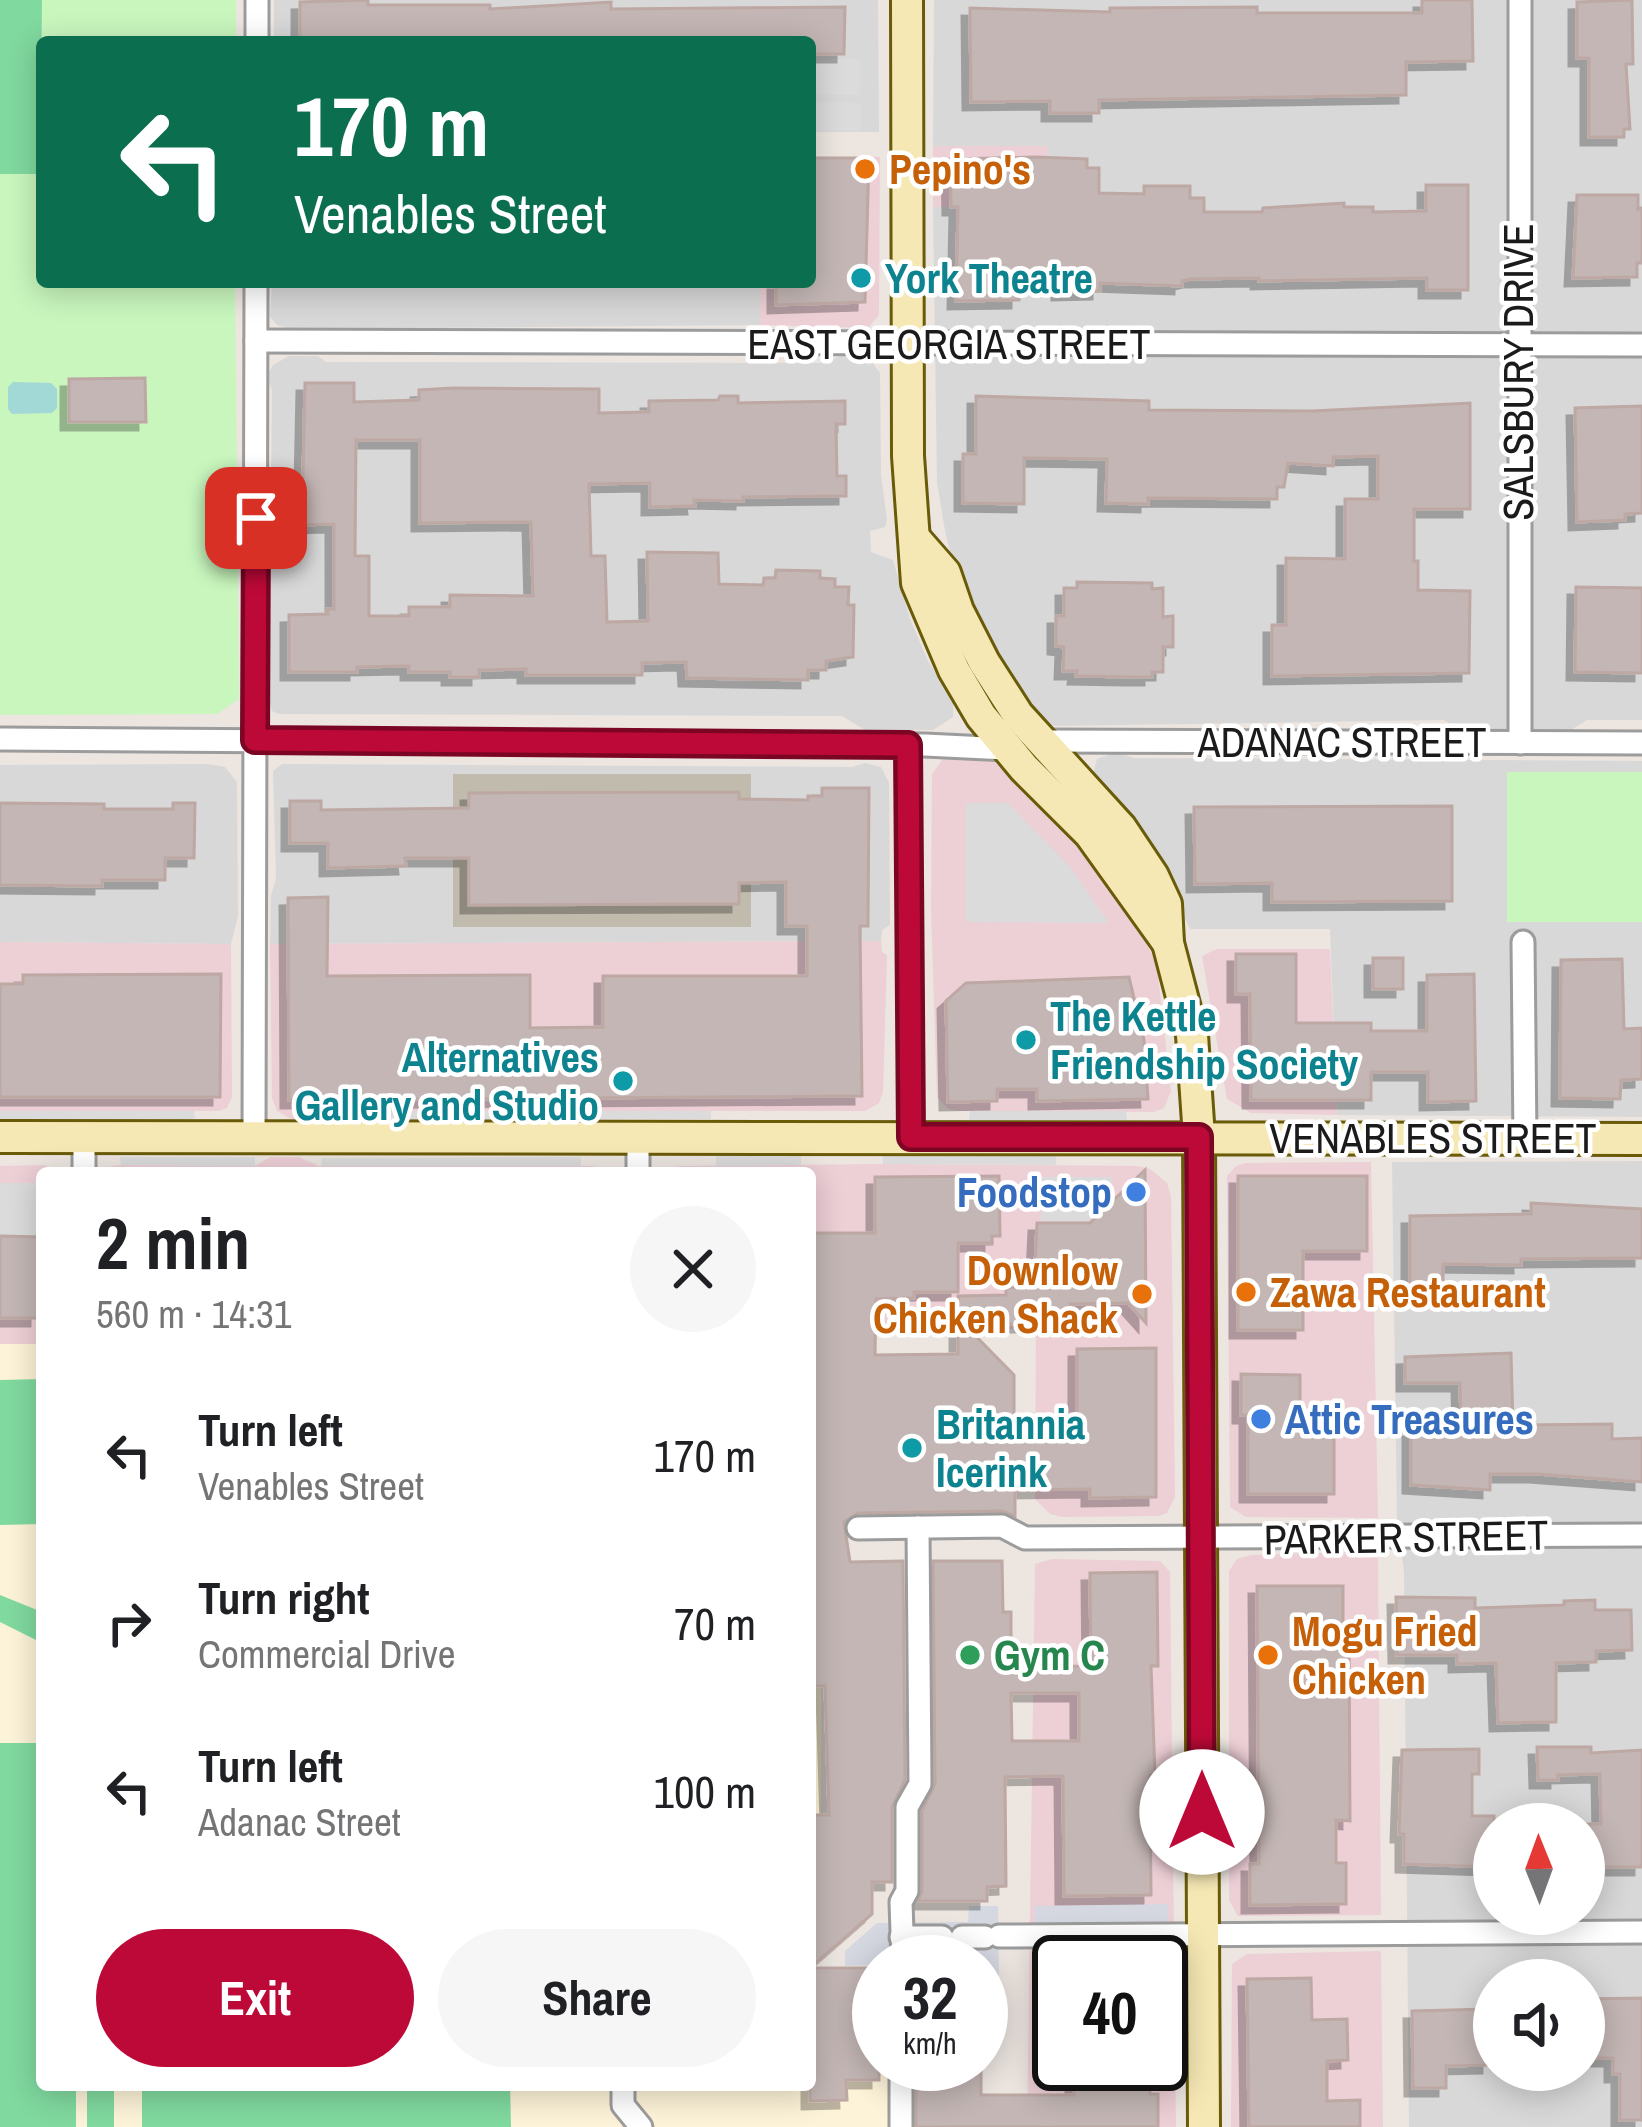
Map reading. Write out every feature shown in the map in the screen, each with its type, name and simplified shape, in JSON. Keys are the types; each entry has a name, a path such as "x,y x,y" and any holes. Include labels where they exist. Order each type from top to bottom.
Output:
{"street":[{"path":"257,0 257,36"},
{"path":"907,0 908,456 917,583 969,698 1007,749 1090,834 1168,943"},
{"name":"SALSBURY DRIVE","path":"1520,0 1520,743"},
{"path":"254,1137 256,288"},
{"name":"EAST GEORGIA STREET","path":"256,341 1642,345"},
{"path":"916,541 945,573 984,662 1018,715 1121,828 1153,876 1166,904 1168,943 1192,1035 1199,1137 1204,2127"},
{"path":"0,739 1007,749"},
{"name":"ADANAC STREET","path":"1043,741 1642,743"},
{"path":"908,745 911,1137"},
{"path":"1523,942 1525,1140"},
{"name":"VENABLES STREET","path":"0,1137 1642,1139"},
{"path":"83,1137 84,1167"},
{"path":"638,1137 638,1167"},
{"name":"PARKER STREET","path":"858,1528 1002,1526 1025,1538 1642,1534"},
{"path":"901,1935 901,1902 907,1891 907,1807 920,1784 918,1528"},
{"path":"1008,1937 1642,1932"},
{"path":"623,2091 623,2105 641,2127"},
{"path":"901,2091 902,2127"}],"shaded area":[{"path":"274,0 878,0 879,132 816,132 816,36 274,36"},
{"path":"934,0 1642,0 1642,720 1587,720 1571,730 1460,729 1443,720 1054,726 1032,714 990,645 953,567 944,525 937,482 933,207 1048,206 1047,146 933,146"},
{"path":"816,59 860,59 860,95 816,95"},
{"path":"816,102 861,103 861,131 816,131"},
{"path":"933,146 1048,146 1049,206 933,207"},
{"path":"816,157 880,157 879,315 868,328 760,325 760,288 816,288"},
{"path":"272,288 760,288 760,325 291,329 270,317"},
{"path":"289,356 318,356 326,362 826,363 840,356 869,358 880,373 881,474 887,520 885,527 870,531 871,552 893,560 910,619 953,701 953,717 933,730 865,730 842,716 272,711 272,390 267,376 273,365"},
{"path":"1116,752 1134,758 1642,761 1642,1117 1337,1115 1330,929 1190,929 1161,871 1093,775 1097,759"},
{"path":"945,756 995,757 1081,840 1135,916 1157,966 1171,1091 1164,1108 1154,1112 958,1111 948,1109 937,1097 932,774"},
{"path":"865,763 881,767 889,783 890,925 882,930 881,941 270,944 276,879 273,771 282,764 852,767"},
{"path":"0,765 225,767 237,782 238,916 231,944 0,942"},
{"path":"453,774 751,774 751,927 453,927"},
{"path":"966,803 1008,803 1071,868 1109,923 966,922"},
{"path":"881,941 887,955 883,1092 879,1103 865,1111 319,1111 302,1120 277,1111 272,1098 270,944"},
{"path":"0,942 231,944 232,1097 227,1108 0,1111"},
{"path":"1217,949 1330,949 1337,1115 1251,1113 1227,1099 1202,956"},
{"path":"0,1111 194,1111 195,1120 0,1120"},
{"path":"319,1111 711,1111 711,1119 319,1119"},
{"path":"970,1111 1126,1111 1127,1120 969,1120"},
{"path":"716,1155 801,1155 801,1165 716,1166"},
{"path":"883,1155 1056,1156 1056,1165 883,1164"},
{"path":"120,1157 255,1157 255,1166 121,1165"},
{"path":"270,1157 299,1157 319,1166 597,1167 111,1167 255,1166"},
{"path":"581,1157 581,1166 321,1166 322,1158"},
{"path":"1642,1161 1642,2127 1409,2127 1404,1572 1397,1519 1392,1162"},
{"path":"1371,1162 1378,1518 1246,1517 1230,1507 1227,1176 1246,1163"},
{"path":"0,1166 49,1167 36,1167 36,1344 0,1344"},
{"path":"678,1166 1150,1169 1167,1183 1171,1197 1175,1497 1167,1513 1062,1517 1050,1514 1035,1499 1036,1329 816,1330 816,1167"},
{"path":"1041,1177 1112,1177 1112,1197 1088,1221 1041,1221"},
{"path":"0,1183 36,1183 36,1237 0,1236"},
{"path":"0,1344 36,1344 36,2091 816,2091 816,1967 852,1966 852,2091 896,2091 895,2127 0,2127"},
{"path":"816,1539 822,1539 821,1815 816,1815"},
{"path":"1374,1551 1378,1560 1381,1915 1238,1916 1229,1900 1229,1571 1237,1559 1251,1555"},
{"path":"1052,1559 1160,1561 1170,1572 1174,1935 1032,1935 1032,2091 1176,2091 1176,2127 1027,2127 1035,1564"},
{"path":"1168,1904 1168,1935 1035,1935 1035,1906"},
{"path":"969,1906 998,1906 998,1935 863,1935 877,1923 968,1922"},
{"path":"852,1945 852,1966 845,1966 845,1951"},
{"path":"1381,1951 1383,2127 1231,2127 1232,1964 1247,1954"}],"green space":[{"path":"0,0 236,0 236,36 36,36 36,288 235,288 239,699 217,714 0,715"},
{"path":"0,0 42,0 42,36 36,36 36,174 0,174"},
{"path":"1507,772 1642,772 1642,922 1507,922"},
{"path":"36,1379 36,1524 0,1525 0,1380"},
{"path":"0,1595 36,1610 36,1640 0,1622"},
{"path":"0,1743 36,1743 36,2091 76,2091 76,2127 0,2127"},
{"path":"87,2091 114,2091 114,2127 87,2127"},
{"path":"142,2091 510,2091 511,2127 142,2127"}],"water":[{"path":"13,382 51,383 57,389 57,408 52,413 12,414 8,387"}],"building":[{"path":"368,0 368,5 490,5 490,9 611,2 611,9 845,7 844,54 816,54 816,36 300,36 300,2"},
{"path":"1422,0 1472,0 1473,61 1406,62 1406,95 1099,100 1099,113 1050,113 1050,101 971,102 970,8 1110,12 1110,8 1257,7 1257,13 1422,13"},
{"path":"1632,0 1633,64 1626,64 1630,129 1624,129 1624,137 1589,137 1589,58 1577,58 1577,2"},
{"path":"816,158 869,158 865,302 776,305 776,288 816,288"},
{"path":"950,159 1087,159 1087,168 1099,168 1099,193 1144,194 1144,186 1190,186 1190,198 1204,198 1204,212 1262,212 1263,208 1344,203 1344,207 1373,207 1373,212 1426,211 1426,185 1468,185 1468,290 1427,290 1427,278 1259,278 1191,279 1182,281 1182,286 1100,283 1100,291 1060,292 1060,273 1019,274 1019,300 956,301 958,207 951,207"},
{"path":"1577,195 1638,195 1642,263 1637,263 1637,277 1573,278"},
{"path":"145,378 146,422 69,422 69,379"},
{"path":"305,383 354,383 354,402 419,400 419,390 453,388 599,389 599,413 649,412 649,401 718,400 720,396 738,396 738,403 845,401 845,424 836,424 837,476 846,476 846,496 743,497 743,501 694,500 695,506 650,507 650,483 589,484 591,556 605,556 607,622 648,621 647,552 718,553 719,584 763,585 764,578 775,578 776,570 820,571 820,578 835,579 835,587 849,587 848,605 854,605 853,657 826,661 826,670 808,670 808,680 687,678 686,662 642,663 642,675 526,675 526,669 479,670 479,677 450,677 450,672 409,672 409,666 289,672 289,615 328,614 327,609 334,609 334,524 302,525","holes":["356,440 420,440 420,523 531,522 533,596 450,595 450,607 409,607 409,616 369,616 369,556 355,556"]},
{"path":"976,396 1149,401 1149,410 1313,411 1470,403 1470,509 1414,509 1418,590 1470,591 1469,673 1272,676 1272,625 1286,625 1286,558 1345,559 1345,499 1378,499 1378,456 1333,457 1333,466 1288,463 1277,499 1148,498 1148,504 1106,503 1107,459 1024,458 1024,504 963,503 963,454 976,454"},
{"path":"1642,406 1642,513 1625,514 1625,520 1577,522 1575,408"},
{"path":"1077,582 1152,583 1152,589 1163,588 1163,617 1173,616 1173,647 1163,647 1163,672 1132,677 1076,676 1077,671 1063,671 1064,647 1056,646 1056,616 1064,616 1064,588 1077,588"},
{"path":"1576,587 1642,588 1642,673 1575,672"},
{"path":"822,788 869,788 868,926 860,926 862,1096 289,1100 288,898 328,897 327,976 530,975 530,1028 603,1027 603,976 807,976 807,926 786,926 786,882 739,883 739,904 469,905 469,858 405,858 406,866 328,868 328,843 290,843 290,801 321,801 321,810 469,808 469,793 739,792 739,799 808,800 808,796 822,796"},
{"path":"0,803 173,809 173,803 195,803 194,858 165,858 165,880 102,880 102,886 0,885"},
{"path":"1452,806 1452,901 1272,902 1272,883 1195,884 1194,807"},
{"path":"1236,954 1296,954 1296,1023 1371,1023 1371,1031 1427,1031 1427,975 1474,974 1476,1101 1428,1102 1428,1072 1371,1072 1371,1100 1251,1100 1250,994 1236,994"},
{"path":"1373,958 1403,958 1403,989 1373,989"},
{"path":"1622,959 1624,1029 1642,1028 1642,1079 1621,1080 1620,1099 1560,1098 1561,960"},
{"path":"221,974 220,1097 0,1097 0,984 23,984 23,975"},
{"path":"1129,977 1144,1040 1148,1099 1037,1101 1037,1089 997,1089 997,1101 948,1102 946,1001 966,983"},
{"path":"1145,1170 1146,1323 1128,1303 1033,1310 1034,1324 964,1324 1014,1375 1014,1424 1077,1424 1077,1349 1156,1348 1156,1497 1090,1498 1090,1489 1015,1490 1015,1516 1002,1511 858,1513 844,1522 850,1562 903,1561 905,1780 892,1807 892,1882 872,1882 872,1914 816,1963 816,1815 829,1815 825,1686 816,1686 816,1233 875,1233 875,1177 999,1176 1000,1236 992,1236 992,1243 958,1243 958,1292 914,1292 914,1298 876,1299 875,1355 958,1354 958,1296 1006,1295 1006,1288 1034,1287 1037,1223 1090,1223"},
{"path":"1238,1176 1367,1176 1367,1251 1303,1251 1303,1330 1238,1330"},
{"path":"1531,1203 1642,1209 1642,1258 1443,1264 1443,1289 1410,1289 1410,1216 1531,1214"},
{"path":"0,1236 36,1237 36,1318 0,1318"},
{"path":"1511,1353 1513,1425 1612,1424 1612,1439 1642,1438 1642,1482 1490,1474 1490,1490 1411,1485 1411,1429 1461,1425 1460,1383 1405,1383 1405,1357"},
{"path":"1241,1374 1300,1375 1300,1415 1334,1415 1334,1494 1248,1494 1248,1415 1241,1415"},
{"path":"933,1561 1002,1561 1003,1612 1011,1612 1011,1667 1091,1666 1090,1573 1157,1572 1158,1666 1151,1666 1155,1775 1150,1775 1151,1895 1064,1896 1063,1776 1005,1777 1006,1886 987,1887 987,1901 918,1901 922,1811 935,1784","holes":["1011,1693 1079,1693 1079,1741 1012,1741"]},
{"path":"1257,1586 1343,1586 1343,1627 1349,1627 1350,1821 1336,1820 1336,1863 1346,1863 1346,1904 1250,1905 1250,1864 1259,1864"},
{"path":"1396,1597 1475,1598 1475,1608 1595,1600 1595,1610 1631,1610 1632,1650 1596,1651 1596,1662 1556,1663 1556,1722 1498,1723 1496,1663 1457,1664 1457,1655 1397,1655"},
{"path":"1537,1747 1591,1747 1591,1753 1642,1750 1642,1867 1605,1867 1600,1774 1538,1780"},
{"path":"1479,1749 1479,1774 1472,1774 1473,1866 1404,1864 1404,1834 1399,1834 1402,1750"},
{"path":"816,1968 852,1968 852,2080 846,2080 847,2100 810,2101 810,2091 816,2091"},
{"path":"1311,1978 1312,2020 1347,2019 1348,2060 1327,2061 1327,2101 1360,2100 1360,2127 1249,2127 1247,1979"},
{"path":"1642,1998 1642,2120 1620,2120 1620,2074 1613,2074 1613,2058 1605,2058 1605,1999"},
{"path":"1473,2009 1473,2065 1446,2066 1446,2088 1413,2088 1412,2011"},
{"path":"916,2091 1158,2094 1158,2127 916,2127"}],"place":[{"name":"Pepino's","path":"865,169"},
{"name":"York Theatre","path":"861,278"},
{"name":"The Kettle Friendship Society","path":"1026,1040"},
{"name":"Alternatives Gallery and Studio","path":"623,1081"},
{"name":"Foodstop","path":"1136,1192"},
{"name":"Zawa Restaurant","path":"1246,1292"},
{"name":"Downlow Chicken Shack","path":"1142,1294"},
{"name":"Attic Treasures","path":"1261,1419"},
{"name":"Britannia Icerink","path":"912,1448"},
{"name":"Gym C","path":"970,1655"},
{"name":"Mogu Fried Chicken","path":"1268,1655"}],"route":[{"path":"256,518 255,740 908,745 911,1137 1199,1137 1202,1812"}]}
